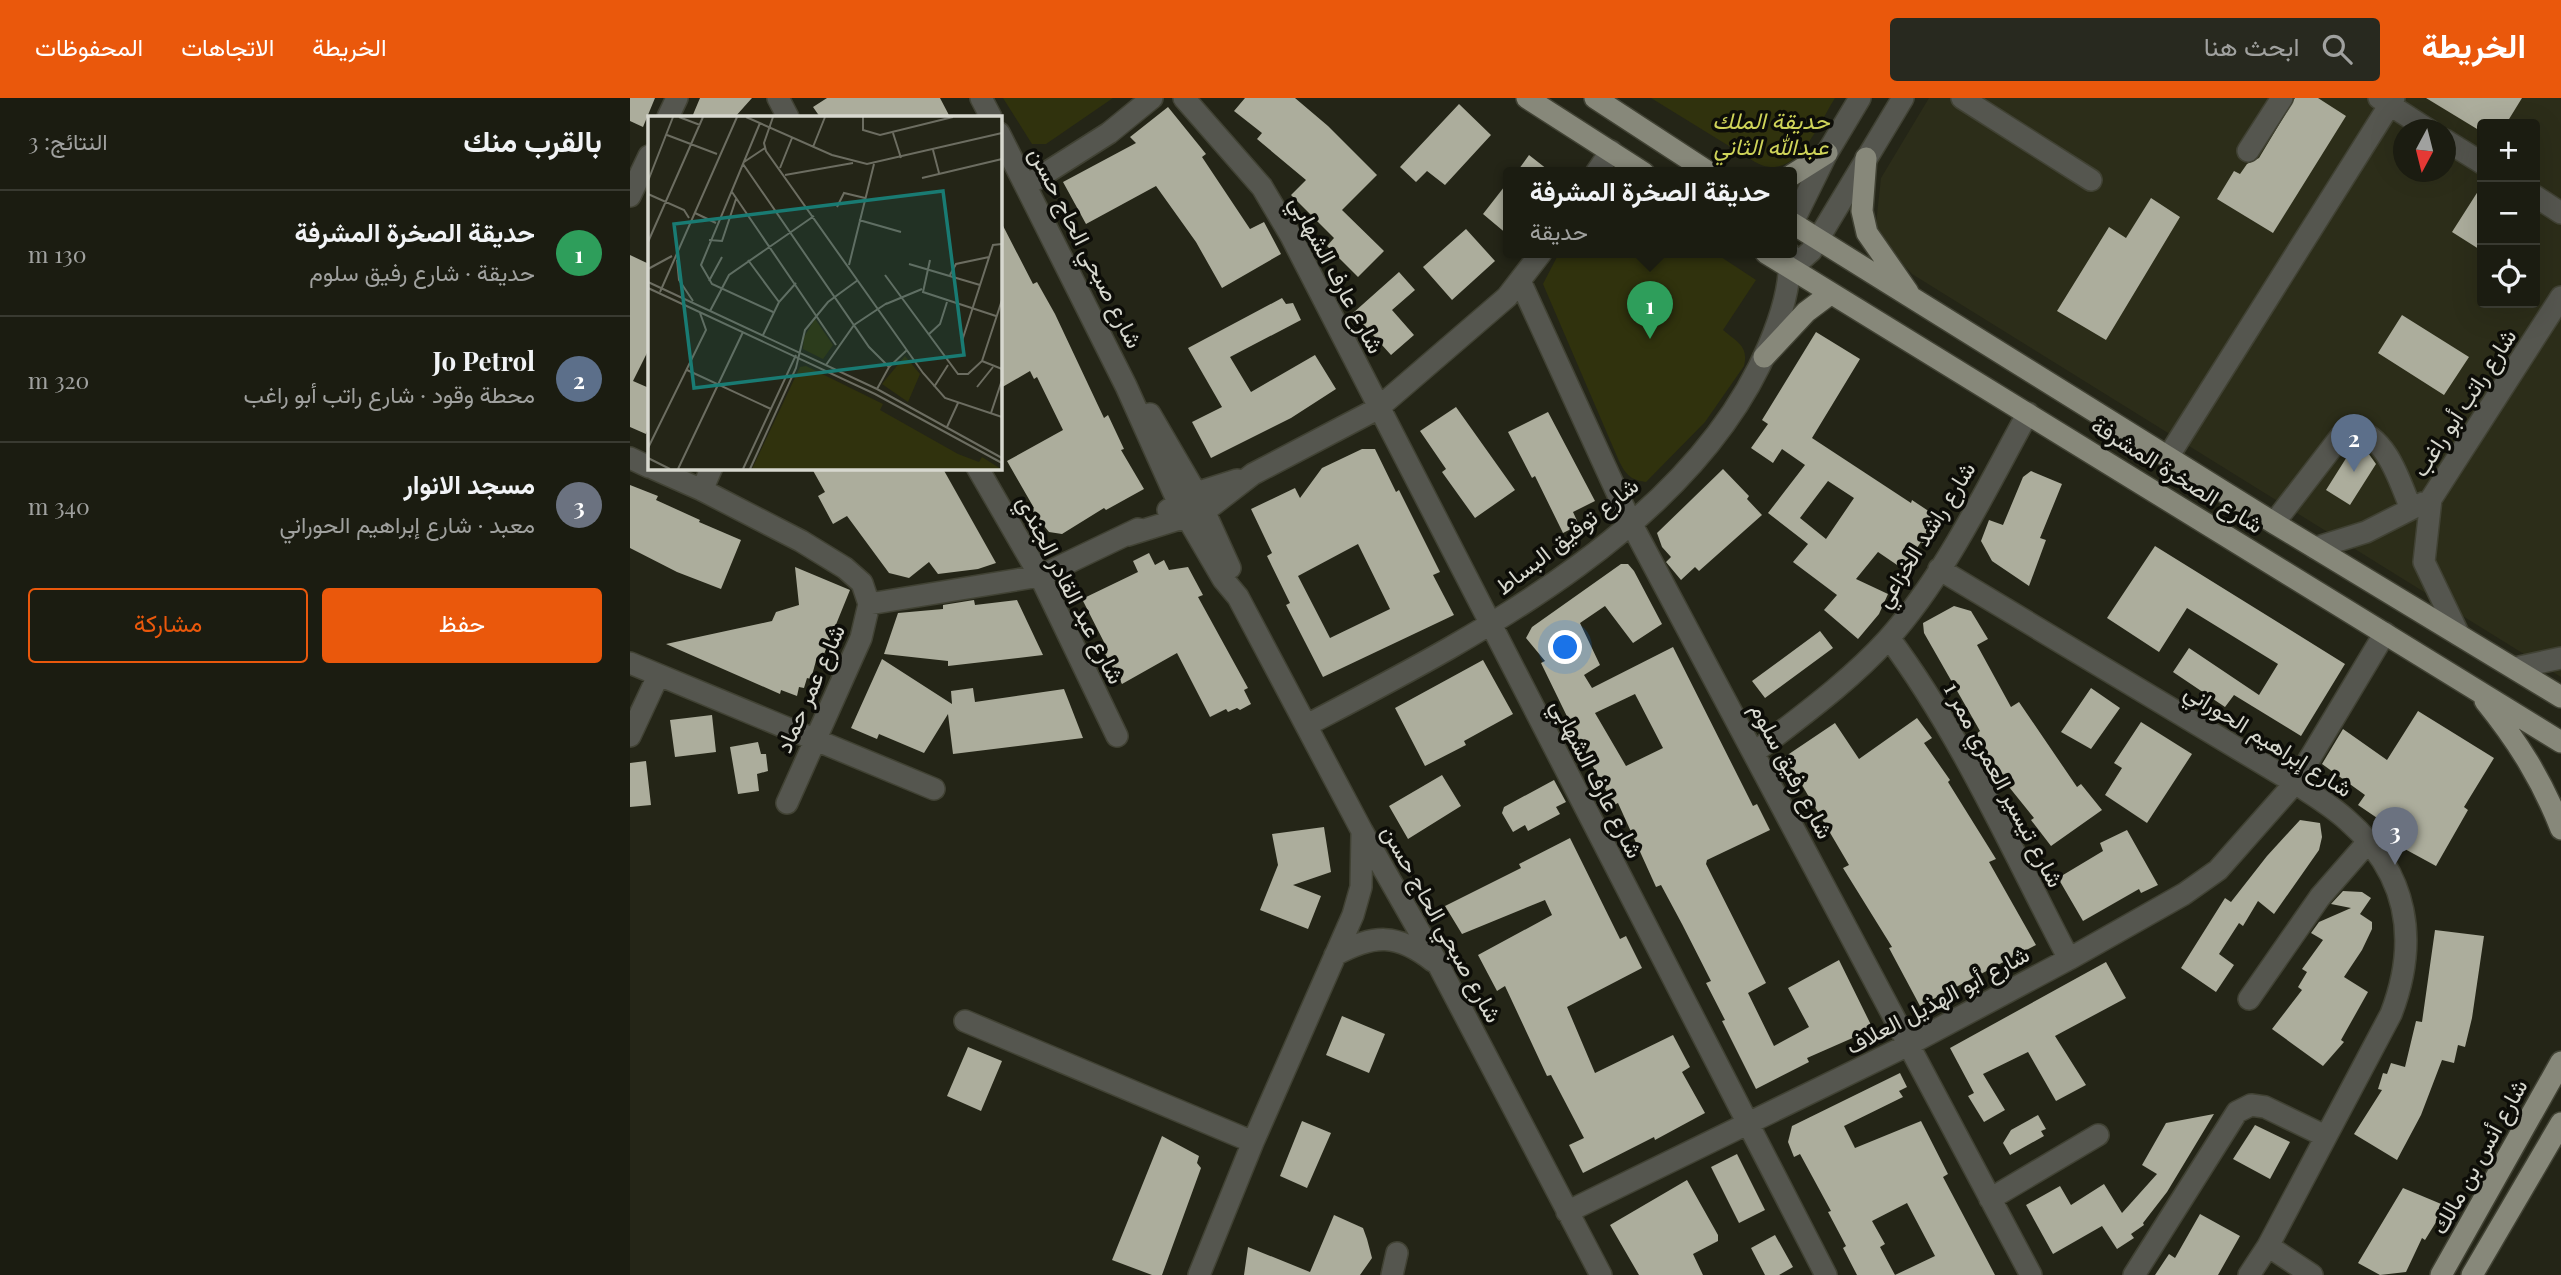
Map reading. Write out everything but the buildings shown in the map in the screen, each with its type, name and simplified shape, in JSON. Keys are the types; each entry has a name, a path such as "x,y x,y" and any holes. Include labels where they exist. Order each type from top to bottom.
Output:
{"main road":[{"path":"1527,98 1635,167"},
{"path":"1595,98 1703,167"},
{"path":"1797,172 1827,153"},
{"path":"1866,158 1863,211 1867,233 1916,302"},
{"name":"شارع الصخرة المشرفة","path":"1797,227 2274,523 2561,697"},
{"name":"شارع الصخرة المشرفة","path":"1790,261 1830,294 2561,742"},
{"path":"1764,357 1806,312 1830,294"},
{"path":"2472,686 2518,741 2543,784 2561,829"},
{"name":"شارع أنس بن مالك","path":"2441,1275 2560,1061"},
{"path":"2472,1275 2561,1123"}],"street":[{"path":"668,116 677,98"},
{"path":"778,98 787,116"},
{"path":"981,98 990,116"},
{"path":"1027,185 1109,133 1152,98"},
{"name":"شارع عارف الشهابي","path":"1184,98 1262,187 1291,236 1377,409 1746,1126 1826,1275"},
{"path":"1797,214 1827,153 1860,98"},
{"path":"1790,261 1802,261 1818,240 1903,98"},
{"path":"1962,98 2091,180"},
{"path":"2248,151 2282,98"},
{"path":"2168,457 2388,100 2414,119"},
{"name":"شارع صبحي الحاج حسن","path":"1001,137 1126,386 1192,506 1223,579 1238,597 1362,831 1439,966 1601,1275"},
{"path":"2456,147 2477,160"},
{"path":"1600,167 1611,151"},
{"path":"630,196 648,158"},
{"path":"2540,199 2561,213"},
{"path":"869,604 1040,576 1192,506 1377,409 1521,283 1538,258"},
{"name":"شارع توفيق البساط","path":"1307,724 1490,626 1540,593 1631,523 1690,464 1748,390 1780,314 1790,261"},
{"name":"شارع رفيق سلوم","path":"1521,283 1631,523 2031,1275"},
{"name":"شارع راتب أبو راغب","path":"2459,635 2424,562 2431,499 2561,297"},
{"name":"شارع راشد الخزاعي","path":"1755,752 1860,667 1889,638 1939,569 2028,413"},
{"path":"2274,523 2344,432 2353,429 2378,444 2396,469 2411,509"},
{"name":"شارع عمر حماد","path":"630,458 648,466"},
{"name":"شارع عمر حماد","path":"655,469 702,489 845,568 862,583 869,604 861,638 787,803"},
{"path":"702,489 711,469"},
{"name":"شارع عبد القادر الجندي","path":"978,469 1040,576 1118,736"},
{"name":"شارع راتب أبو راغب","path":"2315,548 2366,532 2431,499"},
{"name":"شارع إبراهيم الحوراني","path":"1939,569 2295,783 2347,820 2385,864 2395,884 2403,912 2407,960 2391,1014 2249,1275"},
{"name":"شارع أبو الهذيل العلاف","path":"1567,1212 1908,1045 2069,959 2183,894 2218,870 2243,845 2295,783 2385,633"},
{"name":"شارع تيسير العمري ممر 1","path":"1889,638 1912,668 1957,745 2069,959"},
{"path":"2515,668 2561,659"},
{"path":"630,663 934,789"},
{"path":"630,736 658,676"},
{"path":"1199,1275 1253,1142 1358,901 1362,871 1362,831"},
{"path":"2249,999 2320,897 2368,842"},
{"path":"1335,954 1368,940 1383,939 1413,947 1439,966"},
{"path":"965,1021 1253,1142"},
{"path":"2134,1275 2237,1112 2251,1105 2265,1107 2325,1136"},
{"path":"1990,1199 2098,1135"},
{"path":"2267,1246 2312,1275"},
{"path":"1392,1275 1397,1253"}],"shaded area":[{"path":"1929,98 2561,98 2561,677 1912,274 1875,233 1881,178"}],"green space":[{"path":"1003,98 1113,98 1046,144 1032,144"},
{"name":"حديقة الملك عبدالله الثاني","path":"1651,98 1835,98 1804,149 1782,166 1769,167 1755,162"},
{"path":"1556,258 1723,258 1756,280 1723,330 1743,349 1744,366 1705,422 1646,482 1630,476 1619,461 1543,284"}],"place":[{"name":"حديقة الصخرة المشرفة","path":"1650,339"},
{"name":"Jo Petrol","path":"2354,472"},
{"name":"مسجد الانوار","path":"2395,865"}]}
